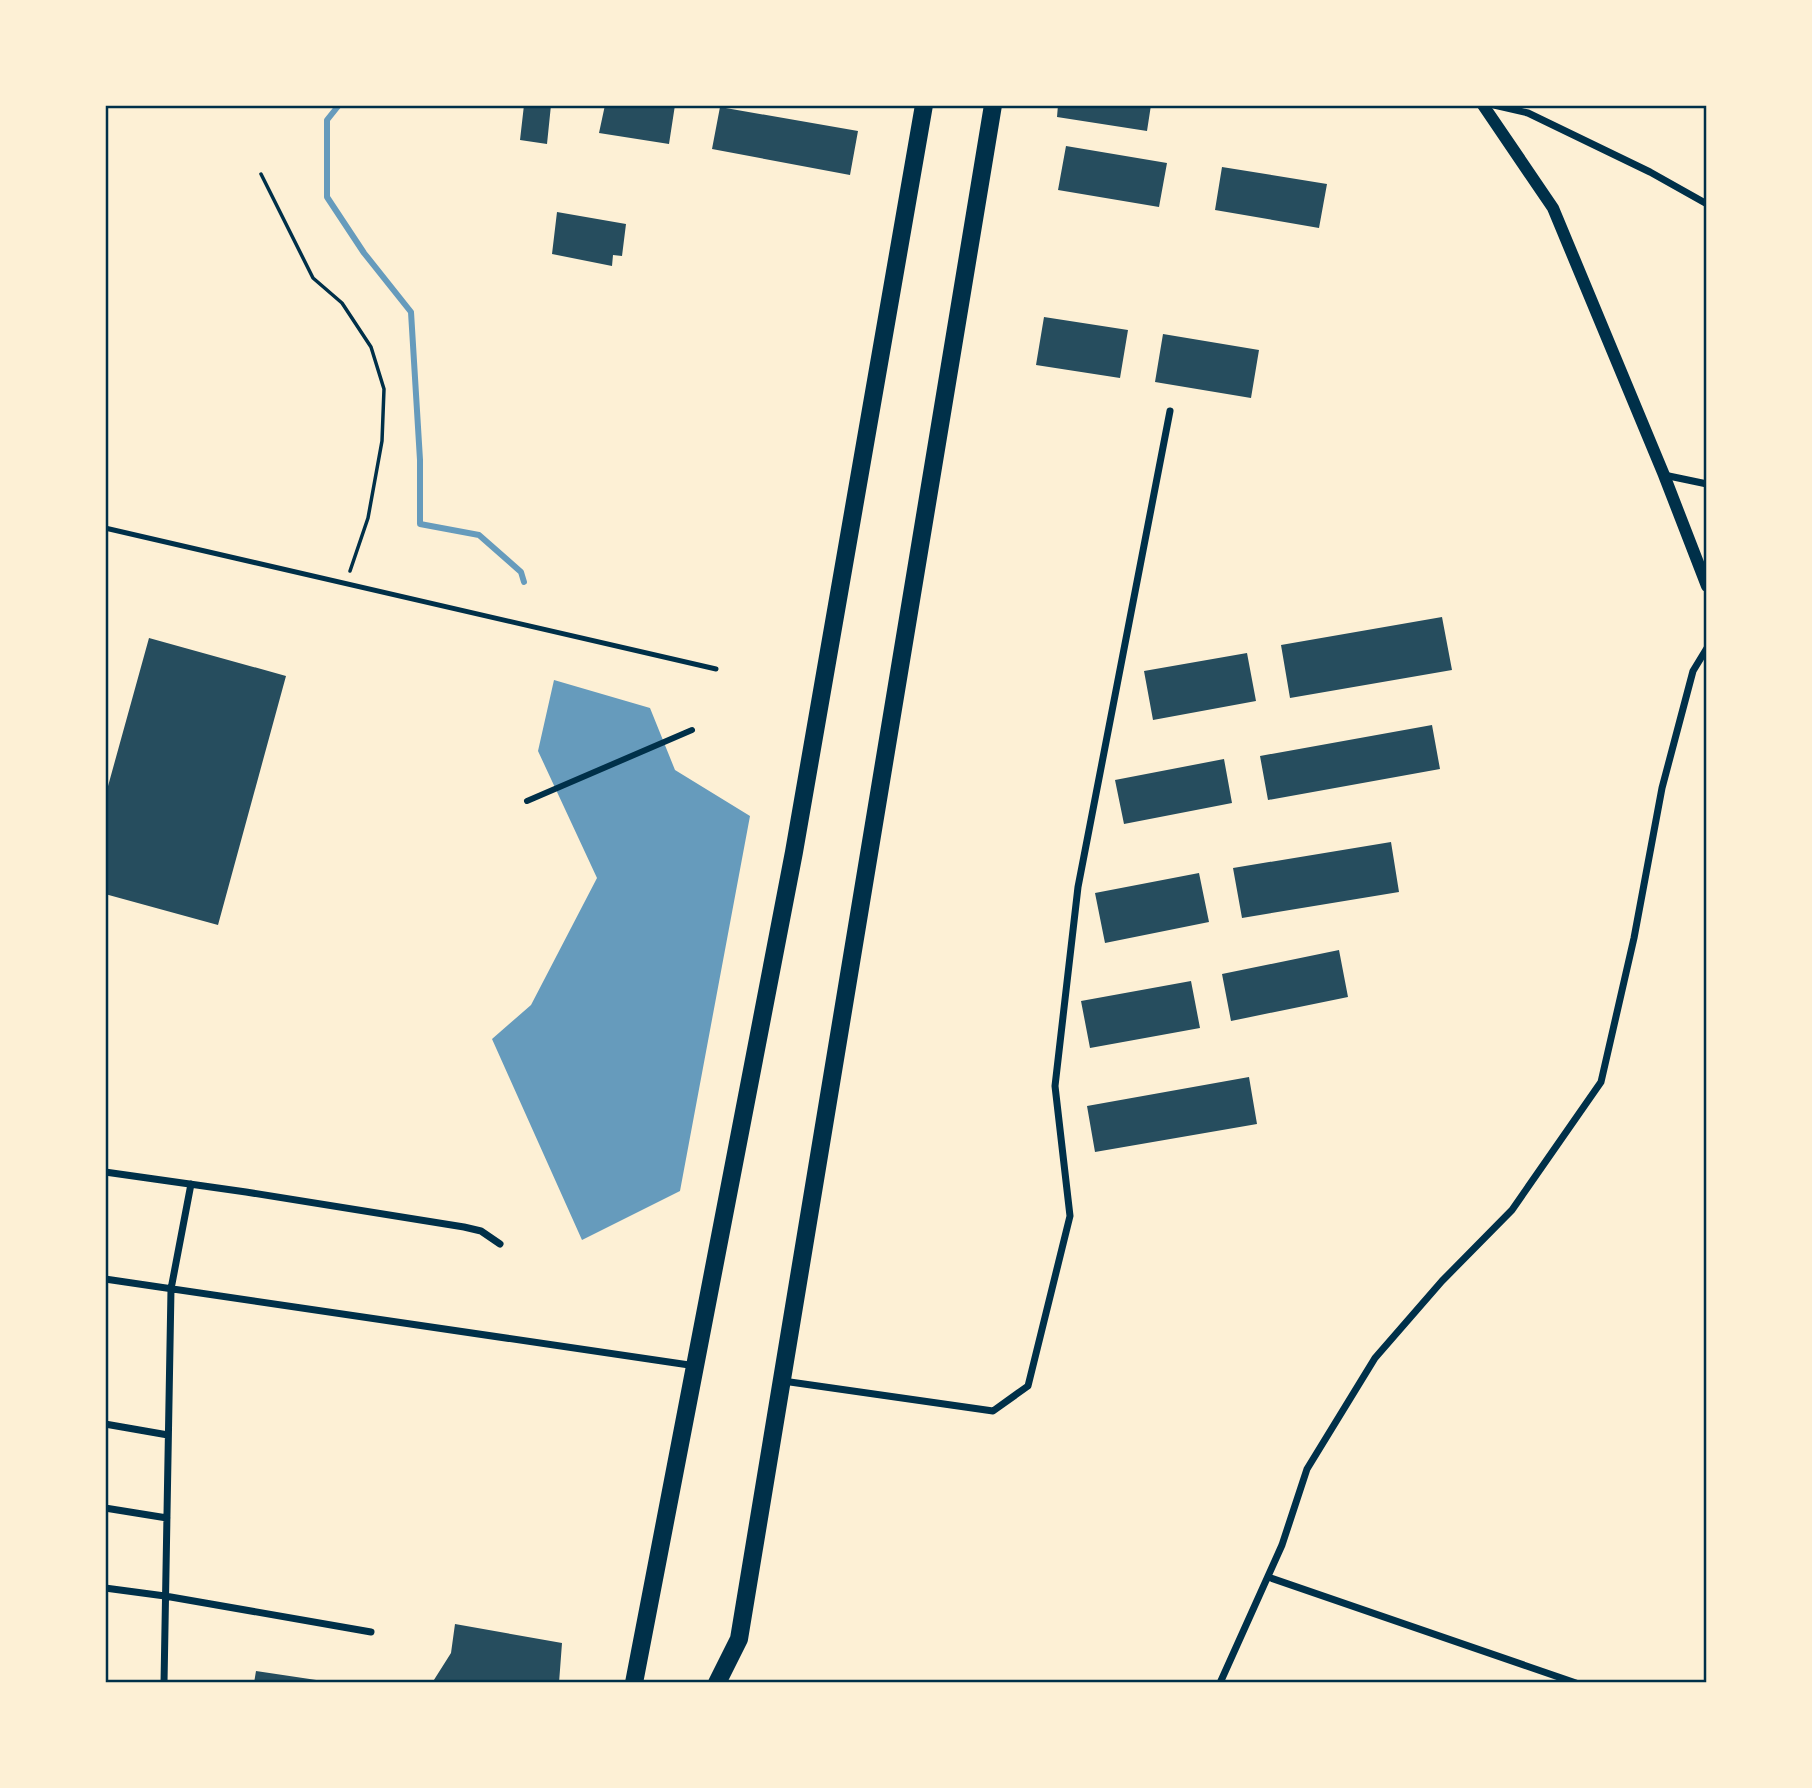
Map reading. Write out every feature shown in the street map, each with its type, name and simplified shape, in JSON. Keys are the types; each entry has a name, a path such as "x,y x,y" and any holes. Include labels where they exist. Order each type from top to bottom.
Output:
{"main road":[{"path":"634,1683 796,839 924,105"},
{"path":"717,1683 739,1639 993,105"}],"street":[{"path":"1483,105 1553,208 1707,586"},
{"path":"1494,105 1528,113 1650,172 1707,204"},
{"path":"782,1381 993,1410 1028,1386 1070,1216 1055,1086 1078,887 1170,411"},
{"path":"1664,475 1707,484"},
{"path":"1220,1683 1282,1545 1307,1469 1375,1358 1442,1281 1512,1210 1601,1082 1634,939 1662,788 1693,671 1707,648"},
{"path":"527,801 692,730"},
{"path":"105,1172 464,1227 481,1231 500,1244"},
{"path":"163,1683 171,1289 191,1184"},
{"path":"105,1279 696,1366"},
{"path":"105,1424 168,1435"},
{"path":"105,1508 167,1518"},
{"path":"1268,1577 1576,1683"},
{"path":"105,1588 371,1632"}],"lane":[{"path":"105,528 716,670"}],"path":[{"path":"261,174 313,278 341,303 371,347 384,389 382,441 368,518 346,583"}],"water":[{"path":"554,680 650,708 675,770 750,816 680,1191 582,1240 492,1039 531,1005 597,878 538,751"}],"building":[{"path":"524,105 551,105 547,144 520,140"},
{"path":"605,105 675,105 669,144 599,133"},
{"path":"1058,105 1151,105 1147,131 1057,117"},
{"path":"720,107 858,131 850,175 712,149"},
{"path":"1066,146 1167,163 1159,207 1058,190"},
{"path":"1222,167 1327,184 1319,228 1215,210"},
{"path":"557,212 626,224 622,256 613,255 612,266 552,254"},
{"path":"1044,317 1128,330 1120,378 1036,365"},
{"path":"1163,334 1259,350 1251,398 1155,382"},
{"path":"1442,617 1452,670 1290,698 1281,645"},
{"path":"149,638 286,676 218,925 105,894 105,797"},
{"path":"1247,653 1256,701 1153,720 1144,671"},
{"path":"1432,725 1440,769 1268,800 1260,756"},
{"path":"1224,759 1232,803 1124,824 1115,780"},
{"path":"1391,842 1399,892 1242,918 1233,868"},
{"path":"1199,873 1209,922 1105,943 1095,893"},
{"path":"1339,950 1348,997 1231,1021 1222,974"},
{"path":"1191,981 1200,1028 1090,1048 1081,1001"},
{"path":"1249,1077 1257,1124 1095,1152 1087,1106"},
{"path":"455,1624 562,1643 559,1683 432,1683 451,1653"},
{"path":"256,1671 323,1681 323,1683 254,1683"}],"waterway":[{"path":"339,105 327,120 327,197 364,253 411,312 420,460 420,524 479,535 521,572 524,582"}]}
